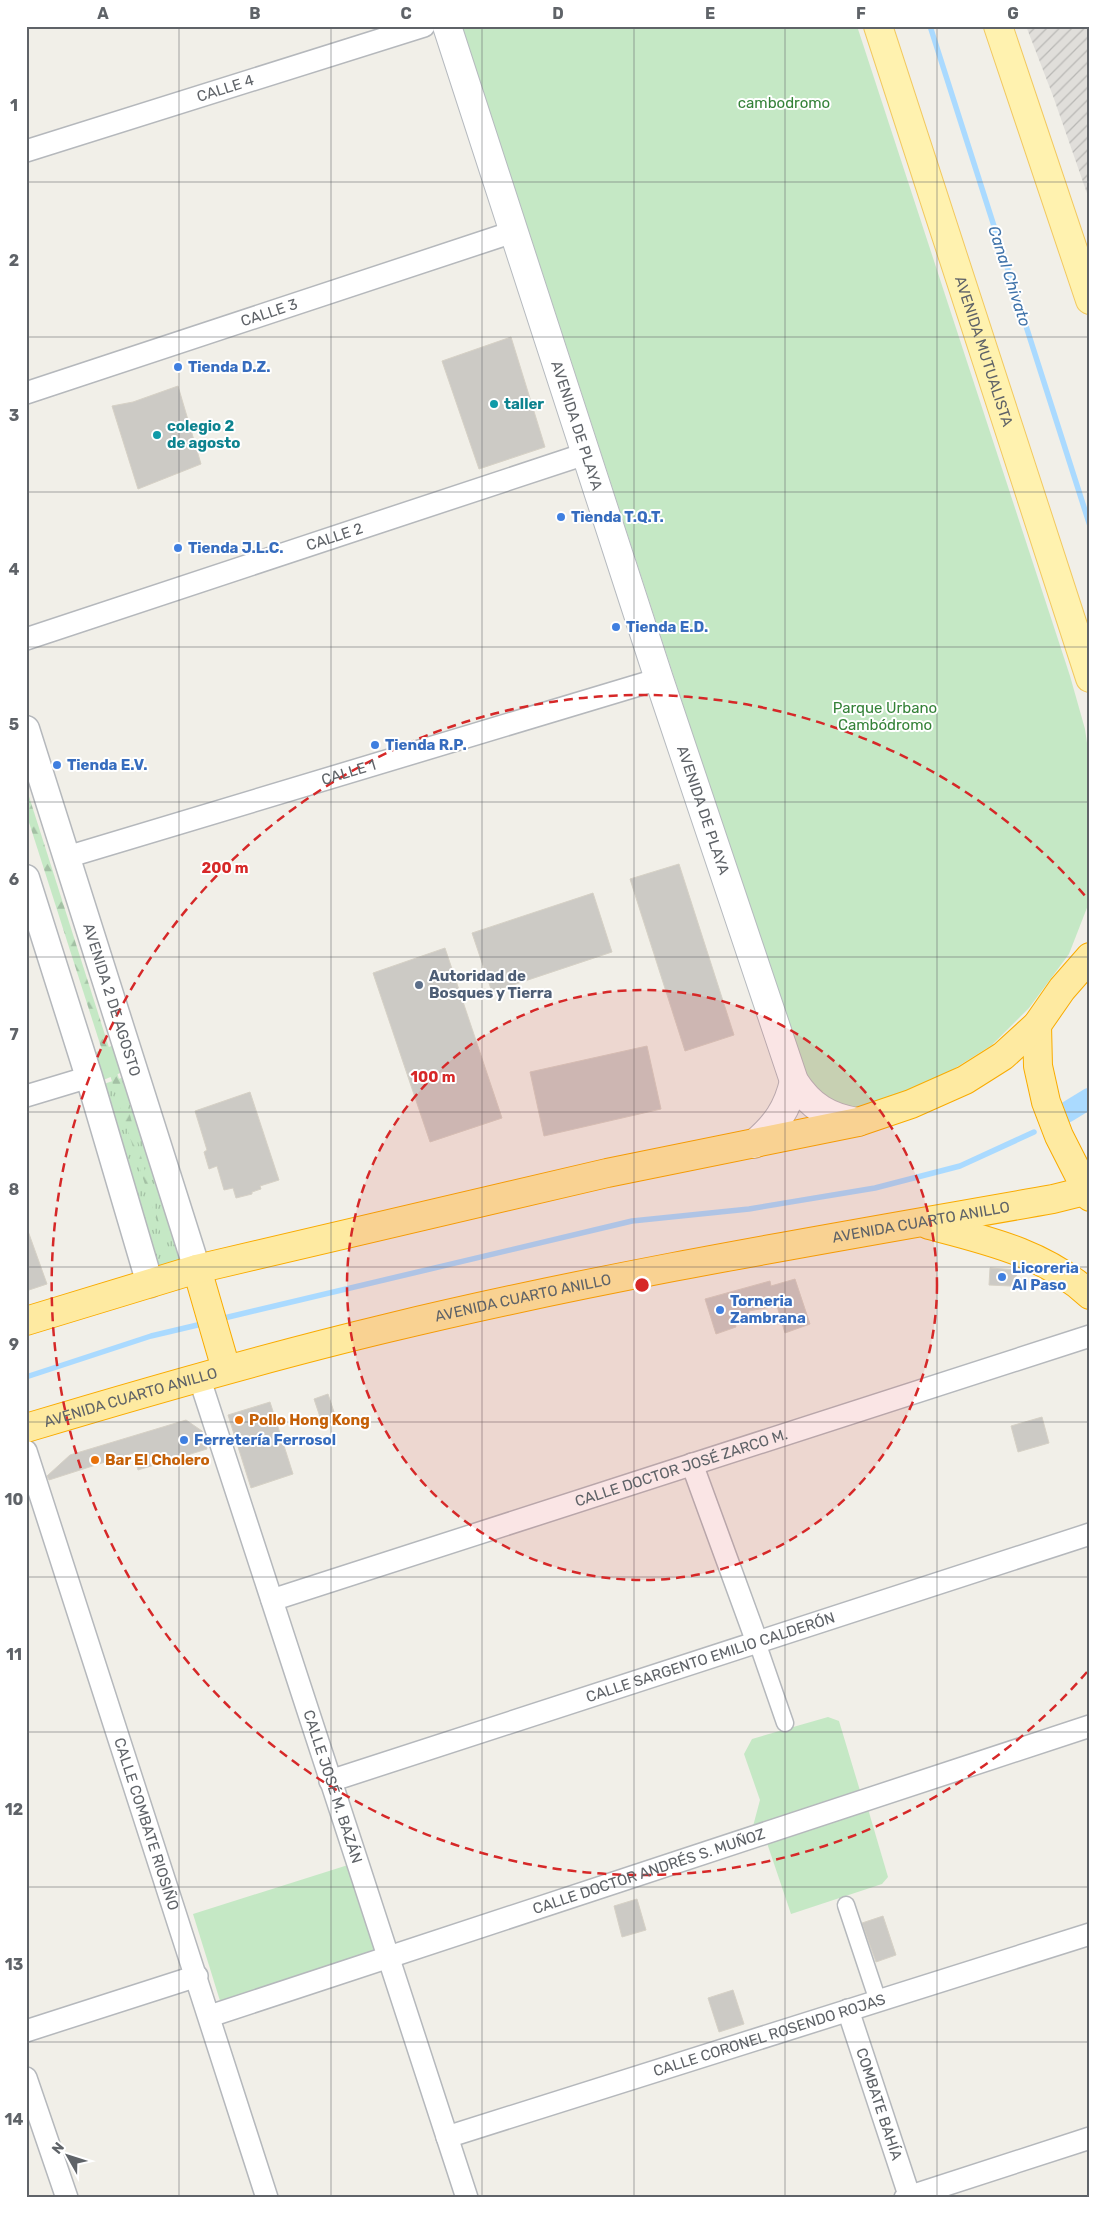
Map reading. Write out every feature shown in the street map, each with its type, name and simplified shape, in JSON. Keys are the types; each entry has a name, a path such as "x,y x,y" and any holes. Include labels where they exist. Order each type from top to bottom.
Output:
{"highway":[{"path":"26,1321 150,1284 201,1281 607,1173 858,1122 911,1104 964,1080 1003,1056 1037,1025 1062,989 1090,956"},
{"path":"1037,1025 1038,1066 1046,1102 1059,1136 1088,1194"},
{"name":"AVENIDA CUARTO ANILLO","path":"26,1428 199,1377 224,1360 391,1327 630,1276 920,1222 1088,1194"},
{"path":"920,1222 1002,1244 1036,1258 1067,1277 1090,1295"},
{"path":"201,1281 224,1360"}],"main road":[{"name":"AVENIDA DE PLAYA","path":"446,26 659,679 794,1081 810,1102 821,1110 832,1117 858,1122"},
{"name":"AVENIDA MUTUALISTA","path":"878,26 1090,678"},
{"path":"998,26 1090,300"},
{"path":"754,1144 777,1123 785,1110 794,1081"}],"street":[{"name":"CALLE 4","path":"26,151 424,26"},
{"name":"CALLE 3","path":"26,393 514,232"},
{"name":"CALLE 2","path":"26,639 586,454"},
{"name":"CALLE 1","path":"67,857 659,679"},
{"name":"AVENIDA 2 DE AGOSTO","path":"26,730 201,1281"},
{"path":"26,878 89,1077 150,1284"},
{"path":"26,1096 89,1077"},
{"name":"CALLE DOCTOR JOSÉ ZARCO M.","path":"272,1600 1090,1336"},
{"name":"CALLE JOSÉ M. BAZÁN","path":"199,1377 467,2198"},
{"name":"CALLE COMBATE RIOSIÑO","path":"26,1451 210,2016 267,2198"},
{"path":"692,1464 785,1723"},
{"name":"CALLE SARGENTO EMILIO CALDERÓN","path":"330,1781 1090,1534"},
{"name":"CALLE DOCTOR ANDRÉS S. MUÑOZ","path":"210,2016 1090,1726"},
{"path":"846,1905 878,2001"},
{"name":"CALLE CORONEL ROSENDO ROJAS","path":"447,2137 1090,1934"},
{"path":"26,2031 196,1976"},
{"name":"COMBATE BAHÍA","path":"848,2010 908,2197"},
{"path":"26,2078 68,2198"},
{"path":"908,2197 1090,2138"}],"shaded area":[{"path":"1026,26 1090,26 1090,202 1053,96"}],"green space":[{"name":"Parque Urbano Cambódromo","path":"462,26 857,26 1070,676 1085,729 1090,764 1090,900 1069,954 1029,1008 992,1045 933,1082 868,1109 840,1106 821,1096 807,1075 715,803"},
{"path":"26,787 127,1104 167,1253 26,813"},
{"path":"114,1045 125,1071 101,1081 91,1054"},
{"path":"127,1076 185,1259 157,1267 101,1085"},
{"path":"828,1717 839,1721 861,1794 752,1830 760,1800 744,1754 752,1739"},
{"path":"868,1809 888,1877 882,1884 791,1914 767,1843"},
{"path":"348,1865 376,1955 221,2004 193,1914"}],"building":[{"name":"taller","path":"511,337 545,447 479,469 442,361"},
{"name":"colegio 2 de agosto","path":"178,386 201,464 138,489 112,406 133,402"},
{"path":"679,864 734,1035 685,1051 630,879"},
{"path":"593,893 612,952 492,992 472,933"},
{"path":"445,948 502,1118 430,1142 373,973"},
{"path":"647,1046 661,1109 544,1136 530,1072"},
{"path":"250,1092 279,1180 260,1186 261,1189 252,1192 252,1194 236,1198 233,1188 224,1190 217,1166 209,1169 204,1152 207,1150 195,1111"},
{"path":"28,1231 47,1284 26,1291 26,1232"},
{"name":"Licoreria Al Paso","path":"990,1268 1019,1270 1011,1286 989,1285"},
{"path":"795,1279 810,1324 785,1333 777,1306 749,1311 749,1318 735,1322 736,1327 716,1334 705,1299 770,1281 771,1286"},
{"path":"328,1394 337,1421 323,1426 314,1399"},
{"path":"270,1402 293,1474 251,1488 228,1415"},
{"path":"1042,1417 1049,1443 1018,1452 1011,1426"},
{"path":"186,1420 202,1431 207,1449 138,1470 133,1453 49,1480 47,1476 70,1455"},
{"path":"637,1899 646,1930 622,1937 614,1906"},
{"path":"883,1916 896,1955 876,1962 862,1923"},
{"path":"733,1990 744,2024 719,2032 708,1998"}],"waterway":[{"name":"Canal Chivato","path":"930,26 1090,526"},
{"path":"1067,1112 1090,1098"},
{"path":"220,1319 632,1221 749,1209 875,1188 960,1166 1034,1132"},
{"path":"26,1377 151,1336 206,1323"}],"place":[{"name":"Tienda D.Z.","path":"178,367"},
{"name":"taller","path":"494,404"},
{"name":"colegio 2 de agosto","path":"157,435"},
{"name":"Tienda T.Q.T.","path":"561,517"},
{"name":"Tienda J.L.C.","path":"178,548"},
{"name":"Tienda E.D.","path":"616,627"},
{"name":"Tienda R.P.","path":"375,745"},
{"name":"Tienda E.V.","path":"57,765"},
{"name":"Autoridad de Bosques y Tierra","path":"419,985"},
{"name":"Licoreria Al Paso","path":"1002,1277"},
{"name":"Torneria Zambrana","path":"720,1310"},
{"name":"Pollo Hong Kong","path":"239,1420"},
{"name":"Ferretería Ferrosol","path":"184,1440"},
{"name":"Bar El Cholero","path":"95,1460"}],"park label":[{"name":"cambodromo","path":"784,103"}]}
